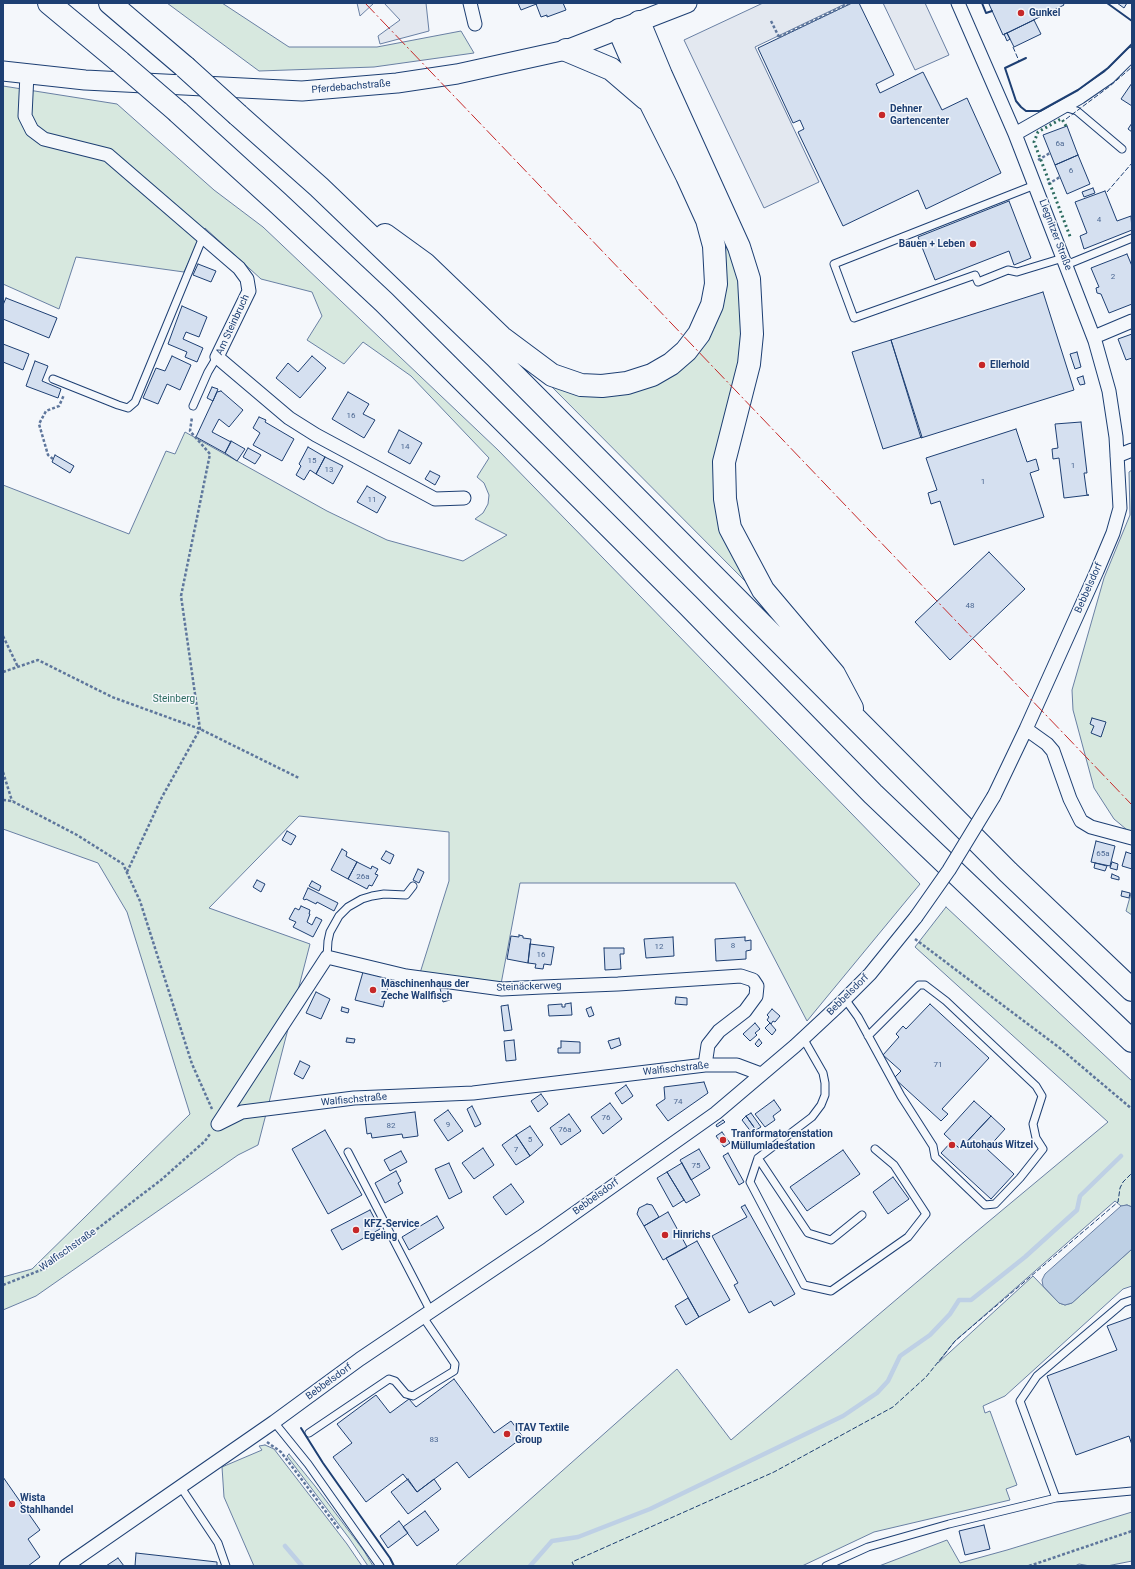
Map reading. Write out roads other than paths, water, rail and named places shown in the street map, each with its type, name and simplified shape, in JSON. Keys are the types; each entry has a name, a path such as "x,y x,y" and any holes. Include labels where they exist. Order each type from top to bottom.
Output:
{"highway":[{"path":"49,3 178,112 384,302 689,606 873,794 1132,1041"},
{"path":"110,3 185,67 319,187 495,356 862,727 1008,872 1132,990"},
{"path":"639,22 661,75 739,247 749,279 752,334 749,364 724,462 725,499 730,528 762,590 834,674 862,727"},
{"path":"319,187 425,264 501,337 552,375 582,384 602,386 627,383 652,375 671,364 686,351 699,334 707,318 712,305 716,284 714,246 707,220 651,104 619,30"},
{"path":"566,50 611,69 651,104"}],"main road":[{"name":"Pferdebachstraße","path":"3,71 85,80 302,91 397,83 457,74 566,50 687,3"}],"street":[{"path":"470,3 475,24"},
{"name":"Liegnitzer Straße","path":"958,3 1015,134 1094,337 1109,391 1118,456"},
{"path":"1015,134 1064,107 1108,77 1131,56"},
{"name":"Am Steinbruch","path":"27,74 25,116 32,130 44,139 108,155 239,268 247,279 249,291 217,357 263,401 316,435 435,499 464,498"},
{"path":"1094,337 1132,321"},
{"path":"1118,456 1132,450"},
{"name":"Bebbelsdorf","path":"66,1566 274,1422 360,1359 541,1237 716,1113 803,1038 870,974 905,932 950,870 994,796 1026,729 1113,533 1120,508 1118,456"},
{"path":"1026,729 1047,744 1053,751 1070,799 1081,820 1091,826 1132,838"},
{"name":"Steinäckerweg","path":"327,957 406,976 502,989 618,984 741,976 753,980 757,986 756,996 745,1010 719,1031 708,1045 706,1065"},
{"name":"Walfischstraße","path":"327,957 218,1124 242,1112 347,1099 473,1093 706,1065 737,1065 762,1074"}],"lane":[{"path":"1064,107 1077,111 1122,149"},
{"path":"1035,185 834,264 854,318 975,275 978,282 1008,270 1017,272 1064,262 1132,238"},
{"path":"53,379 128,408 135,402 203,237"},
{"path":"193,406 208,372 217,357"},
{"path":"327,957 330,932 339,916 348,907 362,899 372,896 406,895 413,886"},
{"path":"845,999 858,1016 868,1036 901,1096 933,1146 935,1157 985,1205 995,1204 1020,1178 1043,1149 1036,1138 1033,1124 1042,1096 1036,1086 946,1000 926,985 919,985 868,1036"},
{"path":"803,1038 823,1073 825,1083 821,1105 812,1117 758,1158 750,1182 804,1285 831,1291 908,1237 926,1214 894,1165 875,1149"},
{"path":"309,1433 389,1379 395,1381 406,1394 413,1396 454,1371 455,1364 427,1314 348,1152"},
{"path":"758,1158 808,1233 831,1240 862,1215"},
{"path":"1056,1498 1020,1401 1037,1376 1124,1303 1132,1300"},
{"path":"274,1422 308,1464 380,1566"},
{"path":"180,1486 218,1543 226,1566"},
{"path":"826,1566 868,1547 949,1524 1056,1498 1132,1491"}],"water":[{"path":"1127,1205 1132,1207 1132,1249 1072,1303 1065,1305 1059,1303 1043,1286 1042,1280 1045,1274 1121,1206"}],"waterway":[{"path":"530,1566 552,1541 578,1537 650,1509 843,1416 877,1393 888,1381 900,1356 930,1335 950,1314 959,1300 971,1300 1025,1257 1077,1210 1080,1196 1121,1156"},
{"path":"285,1546 302,1566"}],"place":[{"name":"Gunkel","path":"1021,13"},
{"name":"Dehner Gartencenter","path":"882,115"},
{"name":"Bauen + Leben","path":"973,244"},
{"name":"Ellerhold","path":"982,365"},
{"name":"Maschinenhaus der Zeche Wallfisch","path":"373,990"},
{"name":"Tranformatorenstation Müllumladestation","path":"723,1140"},
{"name":"Autohaus Witzel","path":"952,1145"},
{"name":"KFZ-Service Egeling","path":"356,1230"},
{"name":"Hinrichs","path":"665,1235"},
{"name":"ITAV Textile Group","path":"507,1434"},
{"name":"Wista Stahlhandel","path":"12,1504"}],"park label":[{"name":"Steinberg","path":"174,699"}]}
